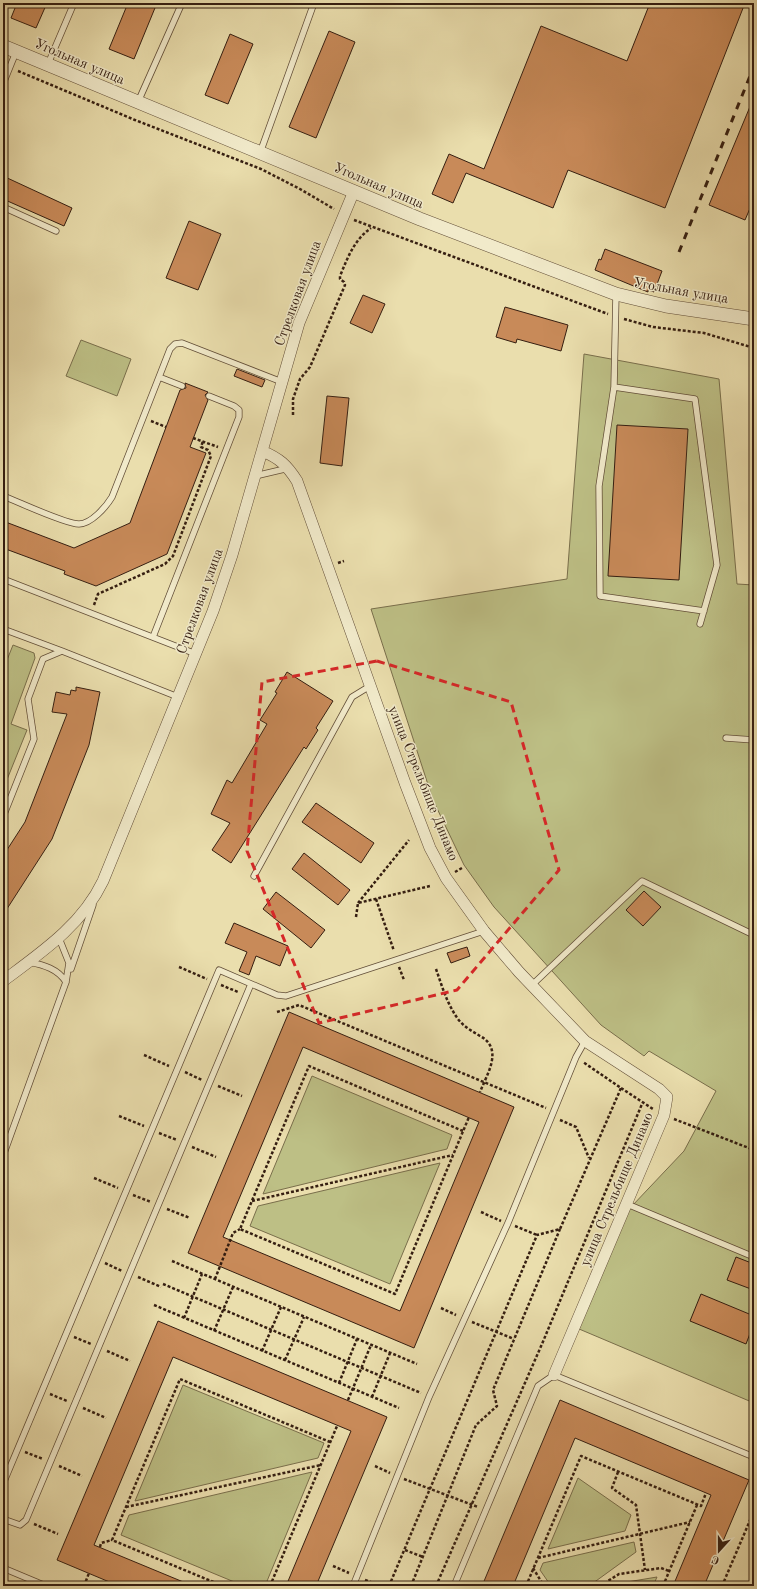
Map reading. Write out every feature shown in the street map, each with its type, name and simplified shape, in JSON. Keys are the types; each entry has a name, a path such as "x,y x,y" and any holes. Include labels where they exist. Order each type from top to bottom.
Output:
{"street":[{"name":"Угольная улица","path":"3,46 420,219 616,294 666,306 754,319"},
{"name":"Стрелковая улица","path":"3,981 59,938 82,915 95,898 196,654 232,555 299,323 343,214 354,191"},
{"name":"улица Стрельбище Динамо","path":"262,451 279,458 289,468 297,480 370,686 430,848 446,878 484,931 585,1041 659,1089 667,1097 664,1115 554,1375"}],"lane":[{"path":"48,65 74,3"},
{"path":"138,103 182,3"},
{"path":"260,153 314,3"},
{"path":"3,84 16,52"},
{"path":"3,207 56,231"},
{"path":"616,294 614,387 599,486 600,596 704,611"},
{"path":"3,496 68,521 80,524 88,521 104,508 112,497 170,349 175,344 182,343 282,382"},
{"path":"159,377 182,386"},
{"path":"614,387 694,399 717,565 700,624"},
{"path":"153,637 239,417 239,410 234,406 209,396"},
{"path":"255,476 289,468"},
{"path":"3,579 196,654"},
{"path":"3,629 178,697"},
{"path":"3,818 34,739 28,699 43,659 62,651"},
{"path":"254,876 352,697 370,686"},
{"path":"726,738 754,740"},
{"path":"532,985 642,882 754,935"},
{"path":"3,1156 95,898"},
{"path":"3,1484 219,970 251,984 286,996 484,931"},
{"path":"59,938 69,963 66,982"},
{"path":"28,962 45,965 62,975 66,982"},
{"path":"3,1519 20,1525 26,1520 251,984"},
{"path":"353,1586 429,1397 508,1224 576,1057 585,1041"},
{"path":"627,1204 754,1256"},
{"path":"454,1586 538,1386 554,1375 754,1457"},
{"path":"3,1568 46,1586"}],"path":[{"path":"10,68 128,117 261,169 300,189 343,214 372,228 615,317 653,327 704,333 754,348"},
{"path":"293,415 293,399 300,379 310,367 345,286 344,282 340,279 340,276 350,251 364,233 372,228"},
{"path":"143,418 166,427"},
{"path":"194,438 216,446"},
{"path":"98,594 165,564 173,556 210,456 208,450 201,447 202,441"},
{"path":"356,917 358,903 409,840"},
{"path":"455,872 462,868"},
{"path":"358,903 430,886"},
{"path":"376,899 404,980"},
{"path":"436,969 447,1000 458,1020 468,1030 482,1036 490,1044 493,1052 493,1061 480,1092"},
{"path":"277,1012 299,1005 484,1082 553,1114 576,1127 590,1158"},
{"path":"144,1055 242,1096"},
{"path":"576,1057 642,1104 664,1115 754,1150"},
{"path":"215,1279 232,1233 240,1229 309,1066 463,1131"},
{"path":"411,1586 476,1425 497,1406 493,1390 590,1158 621,1088"},
{"path":"436,1586 542,1344 642,1104"},
{"path":"119,1116 216,1157"},
{"path":"240,1229 395,1294 469,1117"},
{"path":"252,1201 453,1155"},
{"path":"94,1178 190,1218"},
{"path":"390,1586 537,1235 560,1229"},
{"path":"172,1261 418,1364"},
{"path":"184,1318 202,1274"},
{"path":"162,1284 429,1397"},
{"path":"214,1331 233,1287"},
{"path":"154,1305 399,1408"},
{"path":"262,1351 281,1307"},
{"path":"441,1308 514,1339"},
{"path":"285,1360 304,1317"},
{"path":"339,1383 357,1339"},
{"path":"348,1400 371,1345"},
{"path":"372,1397 390,1353"},
{"path":"112,1540 180,1379 330,1442"},
{"path":"270,1586 337,1426"},
{"path":"526,1586 581,1456 697,1505 701,1506 706,1493"},
{"path":"126,1507 321,1465"},
{"path":"375,1466 396,1476 486,1510"},
{"path":"618,1472 612,1488 636,1505 645,1570"},
{"path":"663,1586 697,1505"},
{"path":"722,1586 754,1511"},
{"path":"538,1558 690,1522"},
{"path":"100,1547 101,1543 112,1540 223,1586"},
{"path":"405,1550 423,1557"},
{"path":"534,1568 544,1586"},
{"path":"600,1586 619,1574 661,1568 669,1571"},
{"path":"84,1586 89,1573"}],"highlighted area":[{"path":"377,661 511,702 559,870 457,990 319,1023 247,851 262,682"}],"green space":[{"path":"81,340 131,359 117,396 66,376"},
{"path":"584,354 719,379 737,584 754,585 754,1403 572,1326 614,1225 684,1151 716,1091 649,1051 644,1056 601,1025 494,907 464,865 433,800 371,609 567,579"},
{"path":"13,645 34,653 35,658 11,724 27,730 6,782 3,781 3,670"},
{"path":"312,1076 452,1135 447,1149 263,1194"},
{"path":"440,1163 390,1284 250,1226 258,1206"},
{"path":"183,1385 324,1443 318,1458 135,1501"},
{"path":"312,1472 265,1586 244,1586 121,1535 129,1515"},
{"path":"578,1478 631,1515 625,1531 548,1549"},
{"path":"634,1542 636,1552 589,1586 551,1586 540,1570 543,1563"},
{"path":"657,1577 653,1586 615,1586 621,1583"}],"building":[{"path":"17,3 47,3 36,28 11,18"},
{"path":"128,3 157,3 134,59 109,49"},
{"path":"650,3 745,3 665,208 568,170 553,208 466,173 453,203 432,194 449,154 484,169 541,26 627,61"},
{"path":"329,31 355,42 316,138 289,127"},
{"path":"230,34 253,44 228,104 205,95"},
{"path":"754,97 754,199 745,220 709,205"},
{"path":"3,176 72,208 64,226 3,199"},
{"path":"189,221 221,234 198,290 166,278"},
{"path":"605,249 662,271 654,292 648,290 648,292 595,270"},
{"path":"363,295 385,304 372,333 350,323"},
{"path":"505,307 568,325 561,351 517,339 516,343 496,337"},
{"path":"237,369 265,380 262,387 234,376"},
{"path":"185,383 208,392 205,395 208,400 190,447 206,453 167,554 96,586 64,574 65,571 3,548 3,521 74,548 130,523 180,390 186,388"},
{"path":"327,396 349,398 342,466 320,463"},
{"path":"617,425 688,429 679,580 608,576"},
{"path":"287,672 333,701 316,728 318,730 306,749 304,747 231,863 212,850 230,823 211,814 227,780 232,783 267,724 260,720 277,693 275,692"},
{"path":"76,687 100,692 89,745 52,839 3,915 3,856 25,822 67,714 52,712 56,692 70,695 71,690 76,691"},
{"path":"316,803 374,843 361,863 302,822"},
{"path":"304,853 350,890 338,905 292,869"},
{"path":"644,891 661,907 643,926 626,910"},
{"path":"276,892 325,930 311,948 263,909"},
{"path":"234,923 288,946 280,966 256,956 249,975 239,971 247,952 225,943"},
{"path":"467,947 470,956 451,963 447,953"},
{"path":"289,1012 514,1107 414,1348 188,1253","holes":["303,1047 479,1122 400,1311 223,1237"]},
{"path":"736,1257 754,1264 754,1281 751,1289 727,1280"},
{"path":"701,1294 754,1316 754,1323 746,1344 690,1321"},
{"path":"158,1321 387,1417 316,1586 286,1586 351,1431 173,1357 94,1545 193,1586 119,1586 57,1560"},
{"path":"560,1400 749,1480 704,1586 673,1586 711,1495 575,1438 513,1586 482,1586"}],"railway":[{"path":"679,252 754,66"}]}
